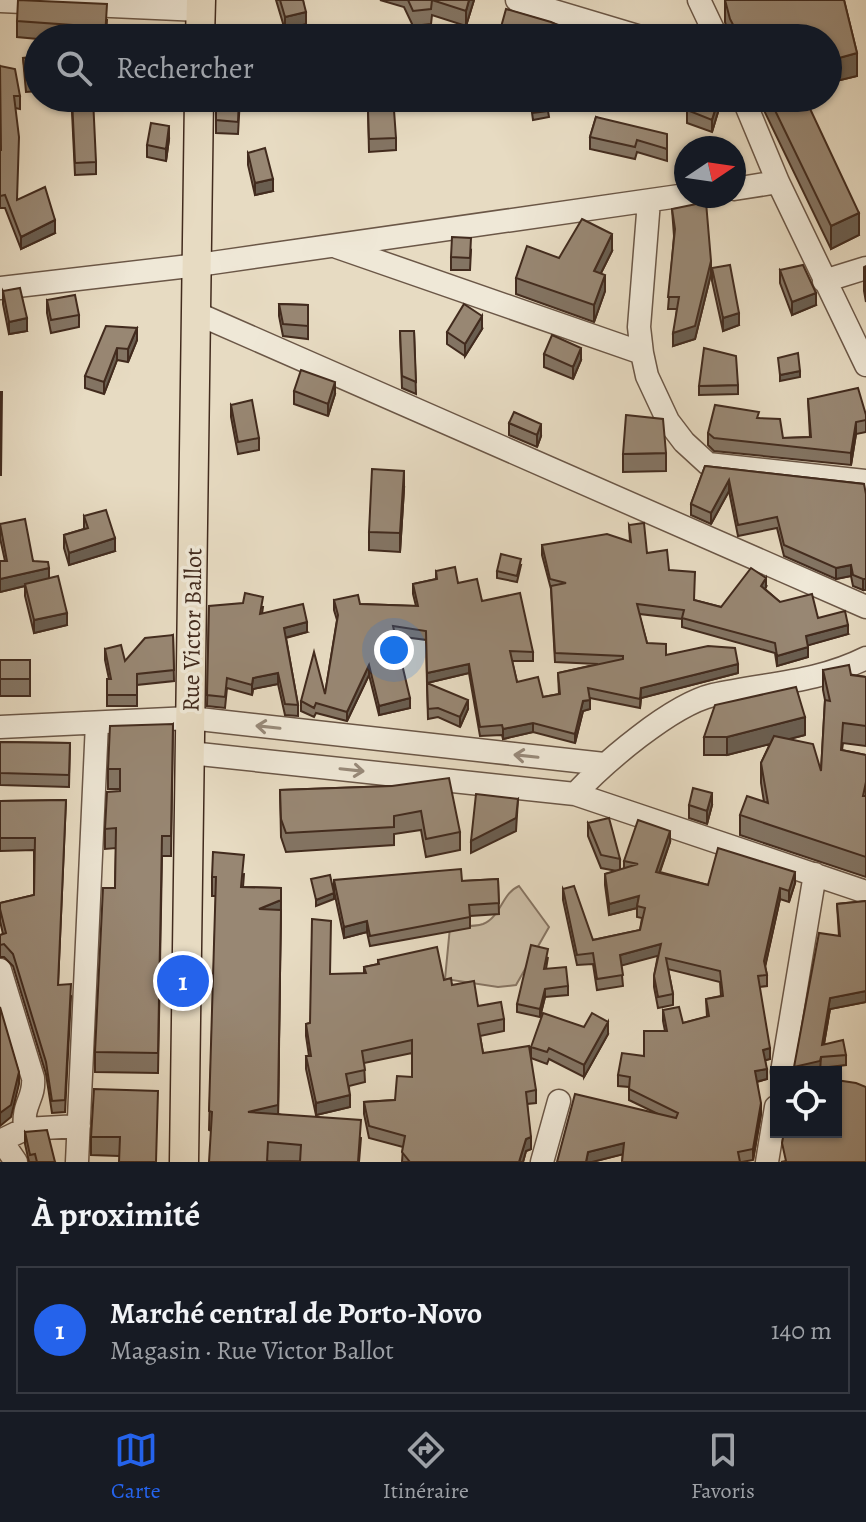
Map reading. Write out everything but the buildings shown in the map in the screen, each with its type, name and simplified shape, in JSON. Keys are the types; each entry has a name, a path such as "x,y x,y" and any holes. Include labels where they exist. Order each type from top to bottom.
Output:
{"main road":[{"name":"Rue Victor Ballot","path":"184,1162 199,112"}],"street":[{"path":"517,0 597,24"},
{"path":"0,1 200,16"},
{"path":"702,7 730,5"},
{"path":"749,112 778,182 866,365"},
{"path":"746,187 778,182"},
{"path":"0,288 198,265 674,197"},
{"path":"649,201 639,327 647,376 668,421 708,464 866,481"},
{"path":"333,245 642,353"},
{"path":"824,281 866,268"},
{"path":"198,314 866,607"},
{"path":"575,794 604,764 693,702 810,680 866,658"},
{"path":"0,727 190,718 604,764"},
{"path":"77,1162 97,723"},
{"path":"190,753 575,794 866,892"},
{"path":"783,1066 815,874"},
{"path":"0,970 33,1078 34,1090 23,1111 25,1129"},
{"path":"542,1162 559,1101"},
{"path":"16,1162 0,1140 25,1129 79,1126"},
{"path":"767,1162 771,1138"}],"shaded area":[{"path":"519,886 549,927 516,985 498,987 445,979 450,927 475,926 489,921 513,889"}],"place":[{"name":"Marché central de Porto-Novo","path":"183,981"}]}
